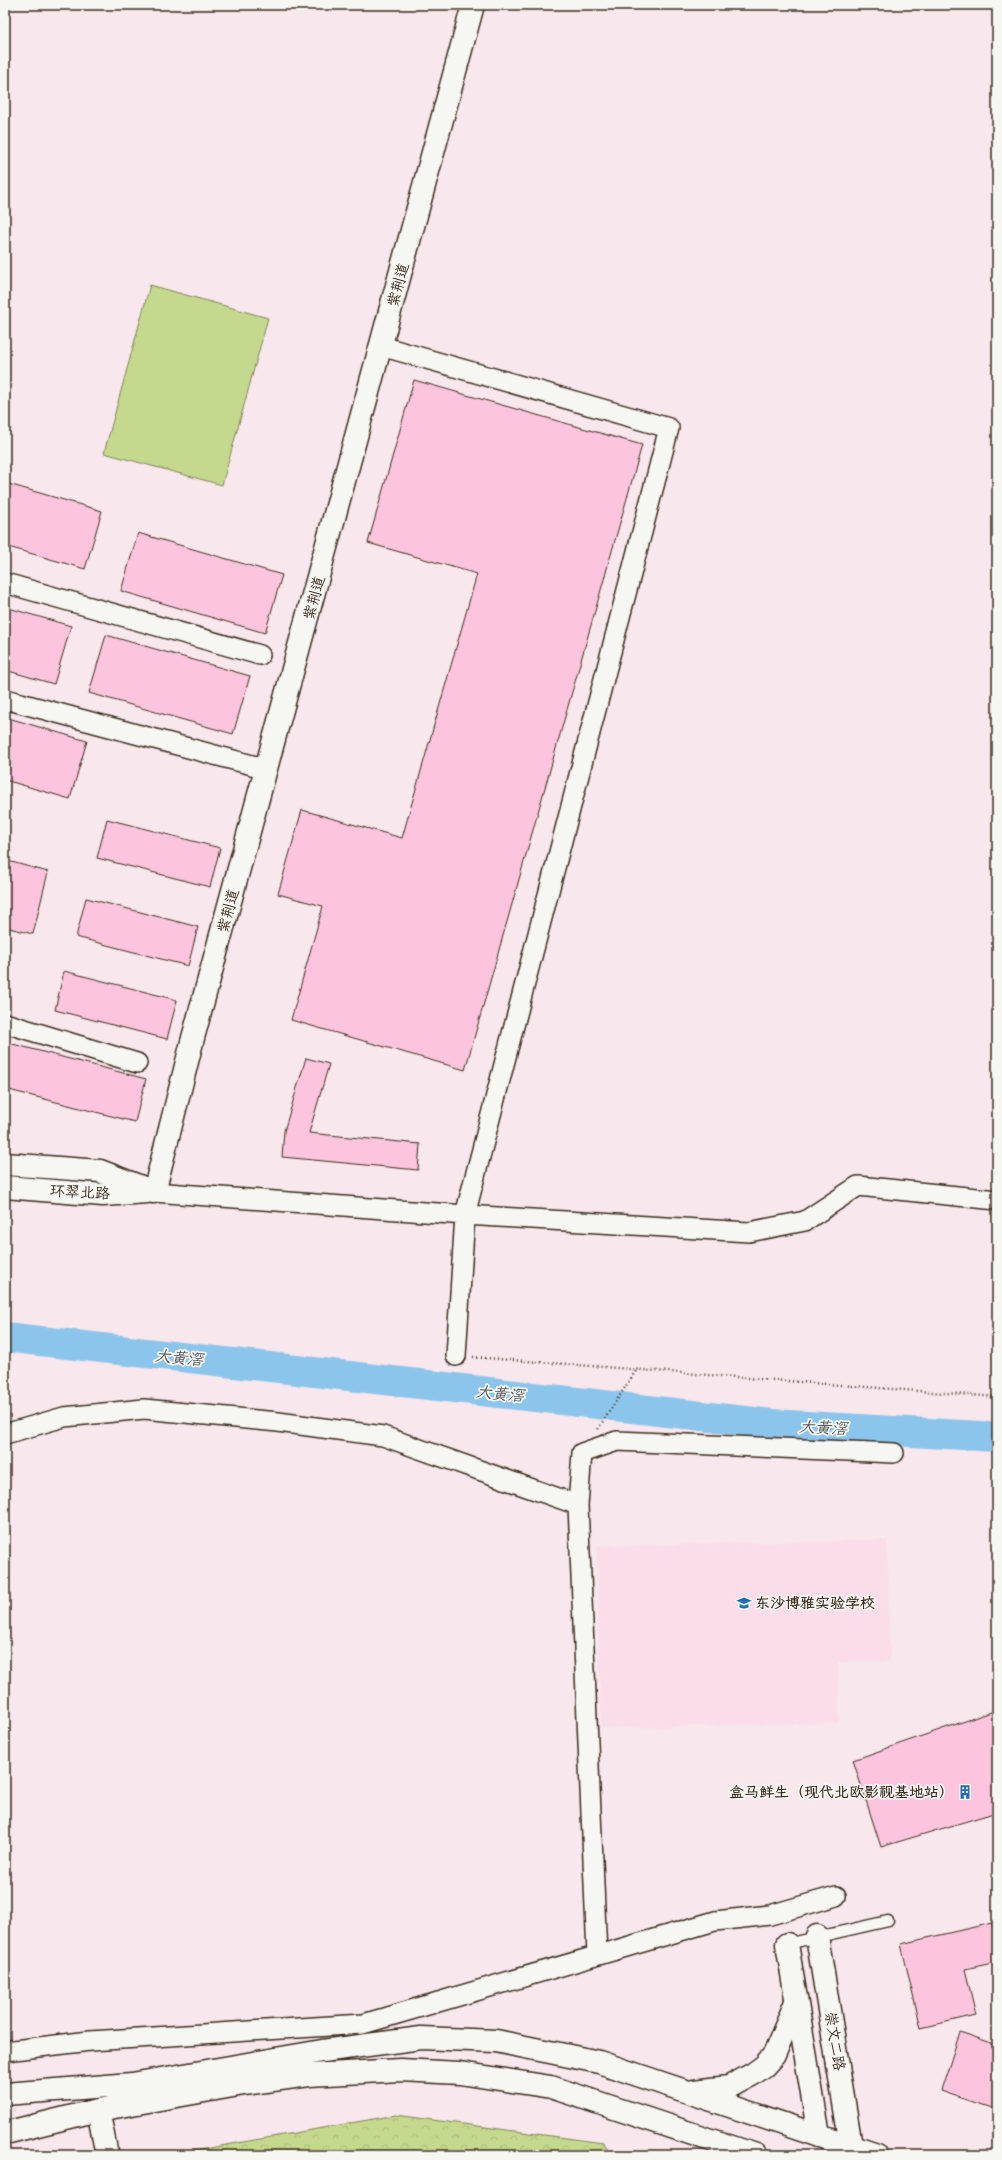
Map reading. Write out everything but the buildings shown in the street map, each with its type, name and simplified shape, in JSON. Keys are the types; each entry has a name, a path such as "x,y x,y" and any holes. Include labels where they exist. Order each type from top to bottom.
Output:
{"street":[{"name":"紫荆道","path":"154,1192 193,1038 473,5"},
{"path":"381,346 669,428 465,1215 456,1356"},
{"path":"5,583 260,655"},
{"path":"5,699 267,769"},
{"path":"5,1022 137,1063"},
{"path":"5,1164 100,1171 154,1192 465,1215 749,1232 805,1221 858,1186 997,1200"},
{"name":"环翠北路","path":"5,1187 104,1195 154,1192"},
{"path":"5,1434 64,1417 144,1409 278,1422 383,1436 578,1505"},
{"path":"597,1955 578,1505 582,1453 617,1441 894,1452"},
{"path":"5,2051 90,2041 363,2024 716,1921 770,1915 836,1896"},
{"name":"崇文二路","path":"817,1936 851,2151"},
{"name":"崇文二路","path":"787,1944 820,2145"},
{"path":"688,2092 728,2087 753,2074 764,2066 774,2056 796,2002"},
{"path":"5,2094 132,2084 322,2051 421,2038 496,2041 599,2062 688,2092 820,2145 876,2155"},
{"path":"5,2133 98,2110 309,2075 372,2070 429,2071 493,2078 551,2088 756,2155"},
{"path":"98,2110 107,2155"}],"lane":[{"path":"787,1944 888,1921"}],"path":[{"path":"456,1356 997,1397"},
{"path":"582,1453 637,1369"}],"shaded area":[{"name":"东沙博雅实验学校","path":"887,1540 890,1661 838,1662 839,1723 601,1728 597,1546"}],"green space":[{"path":"150,285 268,318 222,485 104,453"},
{"path":"396,2115 603,2143 612,2155 170,2155"}],"waterway":[{"name":"大黄滘","path":"5,1337 772,1424 997,1437"}],"place":[{"name":"东沙博雅实验学校","path":"744,1603"},
{"name":"盒马鲜生（现代北欧影视基地站）","path":"965,1792"}]}
